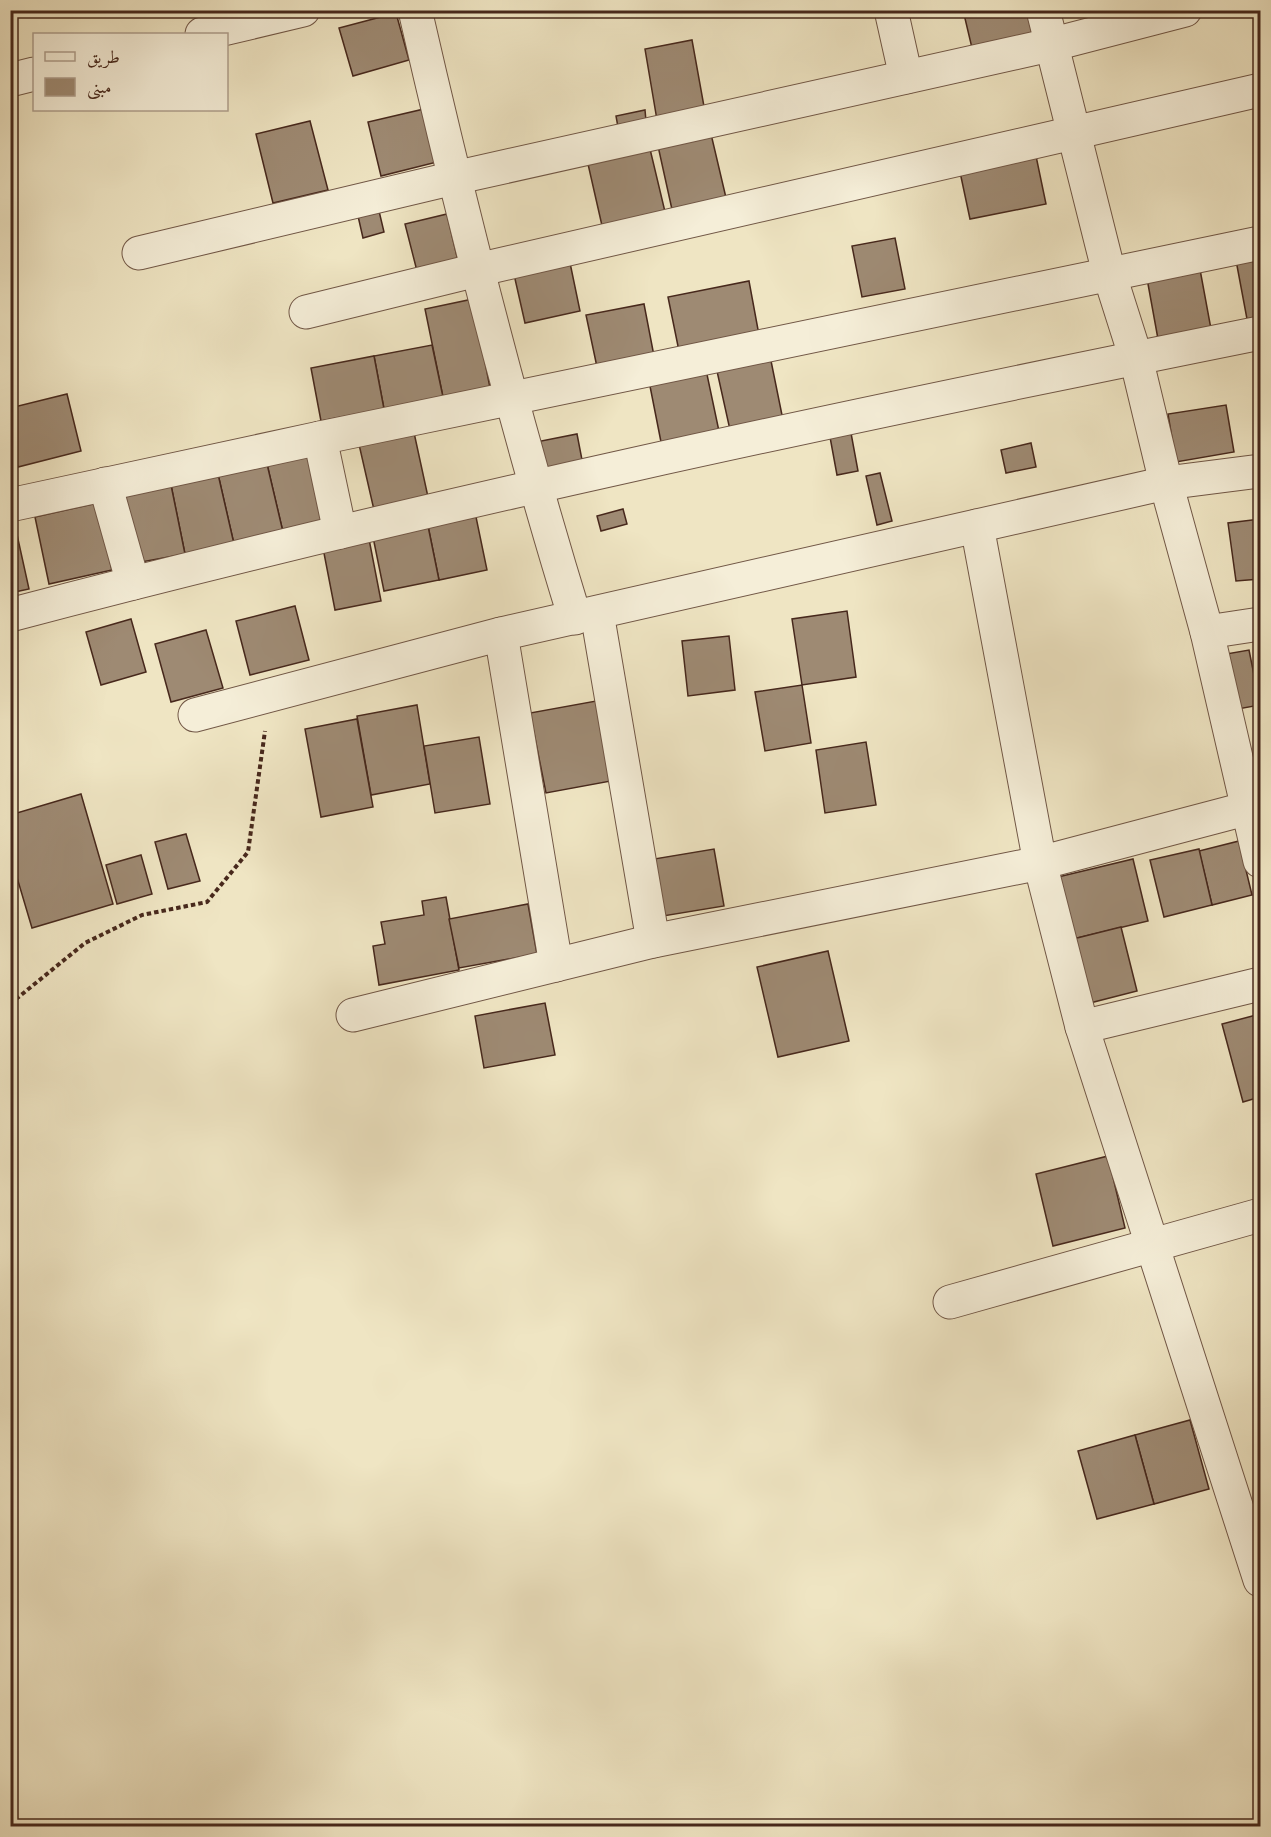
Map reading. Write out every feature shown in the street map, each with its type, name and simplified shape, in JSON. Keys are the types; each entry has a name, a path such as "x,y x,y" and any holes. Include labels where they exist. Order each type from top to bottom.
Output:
{"street":[{"path":"206,33 303,10"},
{"path":"415,10 477,270 535,487 586,615 653,941"},
{"path":"891,10 906,77"},
{"path":"1042,10 1109,273 1136,358 1166,483 1254,806 1260,861"},
{"path":"139,253 454,178 1050,45 1185,10"},
{"path":"10,80 33,74"},
{"path":"306,312 477,270 1260,90"},
{"path":"10,505 320,438 1260,243"},
{"path":"10,615 340,532 535,487 1260,333"},
{"path":"320,438 340,532"},
{"path":"195,715 501,634 1166,483 1260,471"},
{"path":"105,484 133,583"},
{"path":"976,526 1040,863 1082,1027 1260,1581"},
{"path":"1207,632 1260,624"},
{"path":"501,634 556,965"},
{"path":"353,1015 653,941 1040,863 1254,806"},
{"path":"1082,1027 1260,984"},
{"path":"950,1302 1260,1215"}],"path":[{"path":"10,1004 85,943 142,915 207,903 248,852 270,696"}],"building":[{"path":"963,10 1028,10 1034,33 972,48"},
{"path":"396,13 409,60 353,76 339,28"},
{"path":"692,40 705,112 657,120 645,49"},
{"path":"424,109 437,162 381,176 368,122"},
{"path":"645,110 646,121 618,127 616,116"},
{"path":"310,121 328,190 273,203 256,134"},
{"path":"711,134 727,202 673,214 658,146"},
{"path":"650,149 666,216 603,230 588,164"},
{"path":"1036,156 1046,204 970,219 960,172"},
{"path":"379,211 384,232 363,238 358,216"},
{"path":"447,214 458,261 417,271 405,224"},
{"path":"895,238 905,289 862,297 852,246"},
{"path":"1260,250 1260,316 1247,319 1235,255"},
{"path":"569,258 580,311 525,323 513,270"},
{"path":"1199,264 1211,329 1158,339 1146,273"},
{"path":"749,281 759,335 679,351 668,297"},
{"path":"473,299 490,388 443,397 425,309"},
{"path":"644,304 654,356 597,367 586,315"},
{"path":"432,345 443,397 384,409 374,356"},
{"path":"769,351 783,420 730,430 715,362"},
{"path":"374,356 384,409 321,421 311,368"},
{"path":"705,365 720,436 662,447 648,376"},
{"path":"67,394 81,451 18,467 10,439 10,408"},
{"path":"1226,405 1234,452 1176,462 1168,414"},
{"path":"413,428 428,497 374,510 358,440"},
{"path":"851,433 858,471 837,475 830,437"},
{"path":"577,434 583,465 543,474 536,442"},
{"path":"1031,443 1036,467 1006,473 1001,450"},
{"path":"314,452 331,521 283,532 267,464"},
{"path":"267,464 283,532 234,544 218,474"},
{"path":"880,473 892,521 877,525 866,476"},
{"path":"218,474 234,544 185,554 171,485"},
{"path":"171,485 185,554 136,563 122,495"},
{"path":"97,503 112,570 49,584 35,517"},
{"path":"623,509 627,524 601,531 597,516"},
{"path":"476,517 487,570 439,580 428,526"},
{"path":"1260,519 1260,579 1236,581 1228,523"},
{"path":"14,521 29,589 10,593 10,522"},
{"path":"428,526 439,580 384,591 373,537"},
{"path":"369,539 381,601 335,610 323,548"},
{"path":"295,606 309,660 250,675 236,621"},
{"path":"847,611 856,677 802,685 792,619"},
{"path":"131,619 146,672 101,685 86,632"},
{"path":"206,630 223,688 171,702 155,644"},
{"path":"729,636 735,690 688,696 682,641"},
{"path":"1249,650 1260,705 1238,709 1226,654"},
{"path":"802,685 811,743 765,751 755,692"},
{"path":"596,701 611,781 546,793 530,713"},
{"path":"417,705 430,784 371,795 357,716"},
{"path":"357,719 373,807 321,817 305,729"},
{"path":"479,737 490,804 435,813 424,746"},
{"path":"866,742 876,805 825,813 816,750"},
{"path":"81,794 113,904 32,928 10,854 10,815"},
{"path":"186,834 200,881 168,889 155,842"},
{"path":"1239,841 1252,895 1212,905 1199,851"},
{"path":"714,849 724,906 657,917 648,860"},
{"path":"1199,849 1212,905 1164,917 1150,860"},
{"path":"141,855 152,894 117,904 106,865"},
{"path":"1133,859 1148,921 1073,939 1058,877"},
{"path":"446,897 459,970 379,985 373,946 385,944 381,922 424,915 422,901"},
{"path":"528,904 537,954 459,968 449,919"},
{"path":"1121,927 1137,991 1086,1004 1069,940"},
{"path":"828,951 849,1041 778,1057 757,967"},
{"path":"545,1003 555,1055 484,1068 475,1016"},
{"path":"1260,1014 1260,1097 1243,1102 1222,1024"},
{"path":"1108,1156 1125,1228 1053,1246 1036,1174"},
{"path":"1190,1420 1209,1489 1154,1504 1135,1435"},
{"path":"1135,1435 1154,1504 1097,1519 1078,1451"}]}
